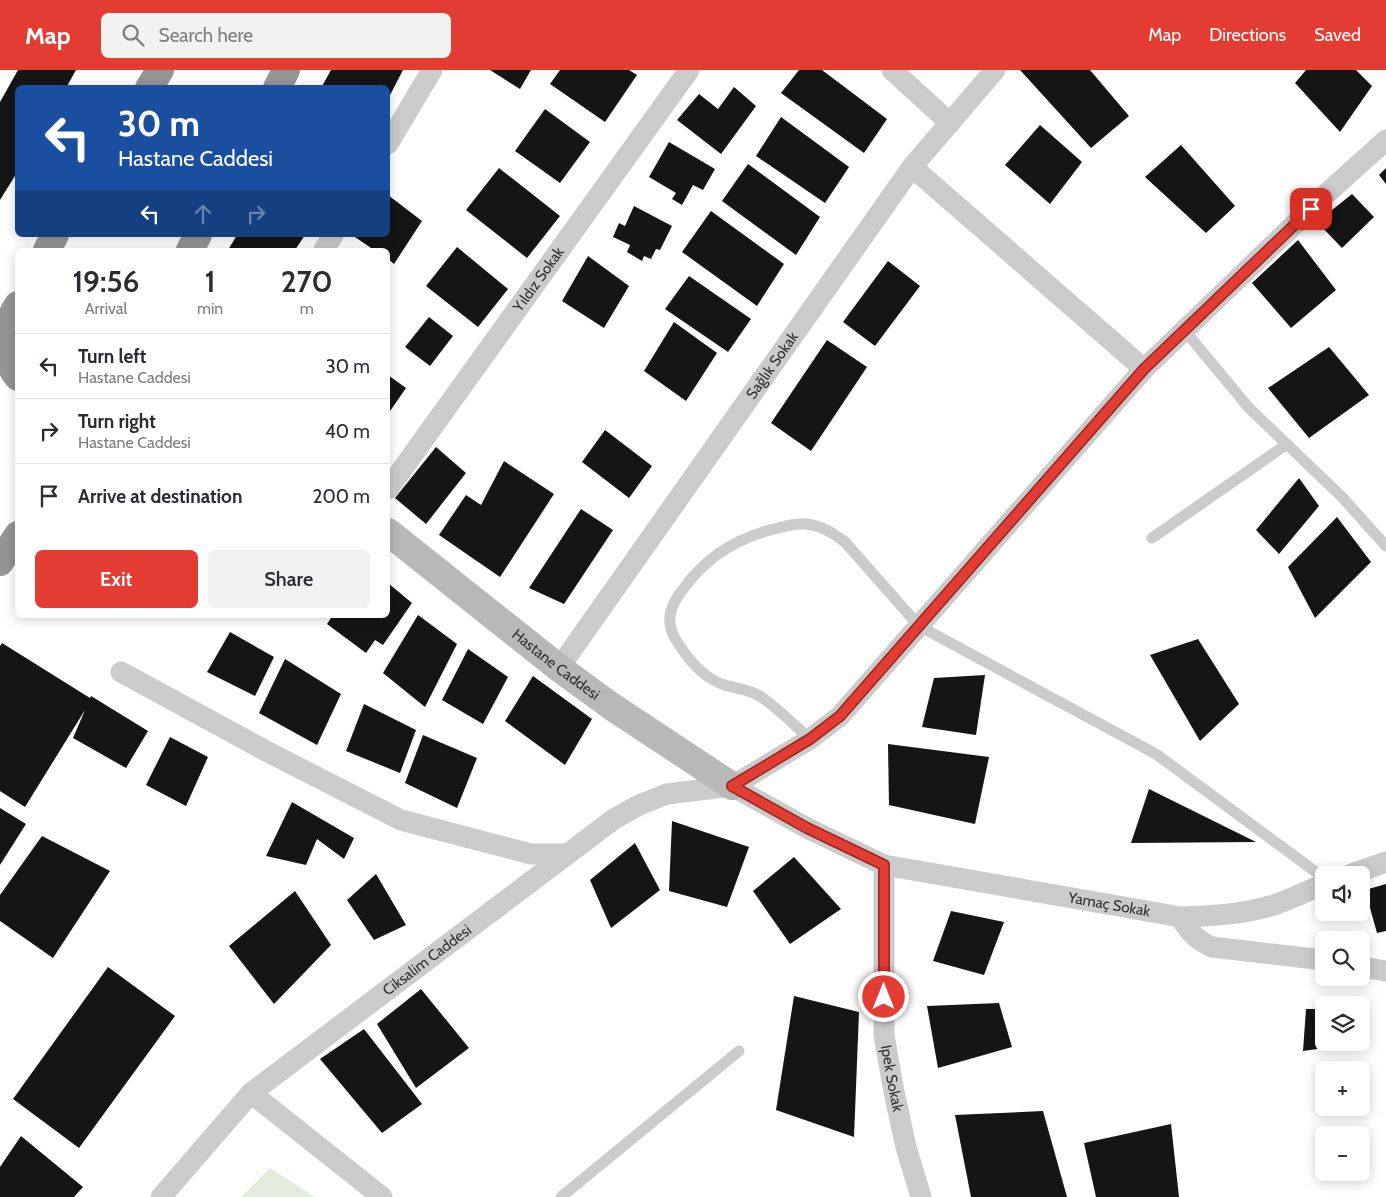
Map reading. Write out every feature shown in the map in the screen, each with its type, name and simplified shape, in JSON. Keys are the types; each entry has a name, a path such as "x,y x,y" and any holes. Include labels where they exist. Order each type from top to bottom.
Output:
{"highway":[{"path":"151,85 160,70"},
{"path":"278,85 286,70"},
{"path":"9,313 6,334 7,356 15,372"},
{"path":"0,562 15,540"}],"street":[{"path":"390,141 432,70"},
{"name":"Yıldız Sokak","path":"390,486 689,70"},
{"path":"892,70 950,123"},
{"name":"Sağlık Sokak","path":"559,668 912,168 995,70"},
{"path":"732,786 810,739 840,716 1144,369 1325,195 1386,140"},
{"path":"912,168 1144,369"},
{"path":"325,248 332,237"},
{"name":"Hastane Caddesi","path":"390,534 559,668 611,706 732,786 807,828 884,865"},
{"path":"121,672 266,751 400,820 531,854 566,854"},
{"name":"Ciksalim Caddesi","path":"161,1197 251,1092 614,819 639,805 667,794 732,786"},
{"path":"1370,868 1386,862"},
{"name":"Yamaç Sokak","path":"884,865 1181,917 1242,912 1276,904 1315,888"},
{"name":"Ipek Sokak","path":"884,865 884,1035 906,1147 921,1197"},
{"path":"1181,917 1190,932 1199,941 1212,946 1315,959"},
{"path":"1370,968 1386,971"},
{"path":"251,1092 382,1197"}],"lane":[{"path":"1185,331 1249,408 1341,496 1386,546"},
{"path":"1152,538 1287,444"},
{"path":"810,739 761,696 750,691 724,685 699,670 675,639 670,620 673,602 693,575 710,559 728,546 745,538 763,531 794,524 819,526 833,532 845,542 919,626 1156,754 1315,871"},
{"path":"561,1197 739,1051"}],"green space":[{"path":"270,1168 315,1197 241,1197"}],"building":[{"path":"18,70 76,70 68,85 15,85 15,176 0,200 0,102"},
{"path":"331,70 403,70 390,95 390,85 323,85"},
{"path":"490,70 531,70 520,89"},
{"path":"560,70 629,70 637,75 605,122 550,84"},
{"path":"799,70 822,70 887,119 864,153 781,93"},
{"path":"1020,70 1090,70 1129,116 1091,148"},
{"path":"1306,70 1356,70 1372,86 1340,132 1295,83"},
{"path":"734,87 756,106 721,154 677,120 699,94 718,109"},
{"path":"545,109 590,142 560,183 515,151"},
{"path":"781,117 849,167 825,203 756,156"},
{"path":"1040,125 1082,162 1050,204 1005,165"},
{"path":"669,142 715,169 703,190 693,185 682,205 672,199 676,193 649,177"},
{"path":"1181,145 1235,206 1206,233 1145,177"},
{"path":"748,164 820,217 796,255 722,201"},
{"path":"499,168 560,216 527,258 466,210"},
{"path":"1386,168 1386,184 1379,175"},
{"path":"1352,194 1374,217 1342,248 1317,222"},
{"path":"390,197 422,221 394,264 390,261 390,248 371,248 355,237 390,237"},
{"path":"634,206 672,226 660,250 656,249 651,259 644,256 642,261 627,252 630,245 613,237 619,223 625,226"},
{"path":"711,211 784,264 757,306 682,252"},
{"path":"236,237 304,237 296,248 229,248"},
{"path":"1298,240 1336,290 1291,328 1252,283"},
{"path":"457,247 508,289 478,327 426,286"},
{"path":"588,256 629,286 604,328 562,301"},
{"path":"888,261 920,286 875,346 843,322"},
{"path":"689,276 751,319 728,352 665,309"},
{"path":"429,317 453,336 430,366 405,347"},
{"path":"674,322 717,353 686,401 644,371"},
{"path":"827,340 867,367 811,451 771,423"},
{"path":"1329,347 1369,395 1309,438 1268,388"},
{"path":"390,376 406,388 390,411"},
{"path":"605,430 652,466 629,498 582,462"},
{"path":"436,447 466,473 426,524 395,498"},
{"path":"504,461 554,494 500,577 439,535 466,495 481,505"},
{"path":"1299,478 1319,506 1279,554 1256,530"},
{"path":"581,509 613,530 564,604 529,588"},
{"path":"1337,517 1371,562 1315,618 1288,567"},
{"path":"390,585 412,603 383,645 375,640 366,653 327,624 331,618 390,618"},
{"path":"418,615 457,644 425,707 383,673"},
{"path":"230,632 274,657 255,696 207,672"},
{"path":"1198,639 1239,704 1200,741 1150,655"},
{"path":"2,643 90,698 91,696 148,731 126,768 73,738 85,710 25,807 0,791 0,646"},
{"path":"468,649 508,677 483,724 442,700"},
{"path":"285,659 341,694 317,745 259,713"},
{"path":"985,675 976,735 922,727 934,678"},
{"path":"533,676 592,719 565,765 505,721"},
{"path":"364,704 416,730 400,773 346,751"},
{"path":"423,735 477,758 457,808 405,783"},
{"path":"170,737 208,757 186,806 146,785"},
{"path":"888,744 989,757 975,824 889,805"},
{"path":"1149,789 1256,842 1131,843"},
{"path":"292,802 354,838 344,859 317,839 306,865 266,856"},
{"path":"0,808 26,824 0,865"},
{"path":"672,821 749,847 727,907 669,891"},
{"path":"42,836 110,871 53,958 0,921 0,895"},
{"path":"635,843 660,890 611,928 590,880"},
{"path":"794,857 841,909 790,944 753,891"},
{"path":"376,874 406,925 374,940 347,900"},
{"path":"1386,884 1386,931 1377,933 1370,908 1370,889"},
{"path":"295,891 331,945 274,1004 229,946"},
{"path":"951,911 1004,922 984,975 933,961"},
{"path":"108,967 175,1016 79,1148 13,1099"},
{"path":"421,989 469,1048 416,1088 377,1024"},
{"path":"794,996 859,1012 854,1137 776,1110"},
{"path":"999,1003 1012,1047 938,1068 927,1006"},
{"path":"1306,1009 1315,1009 1315,1049 1303,1051"},
{"path":"364,1029 422,1104 382,1133 320,1059"},
{"path":"1043,1111 1067,1197 971,1197 955,1115"},
{"path":"1171,1124 1179,1197 1096,1197 1084,1143"},
{"path":"21,1136 83,1187 74,1197 0,1197 0,1167"}],"route":[{"path":"884,997 884,865 807,828 732,786 810,739 840,716 1144,369 1311,209"}]}
